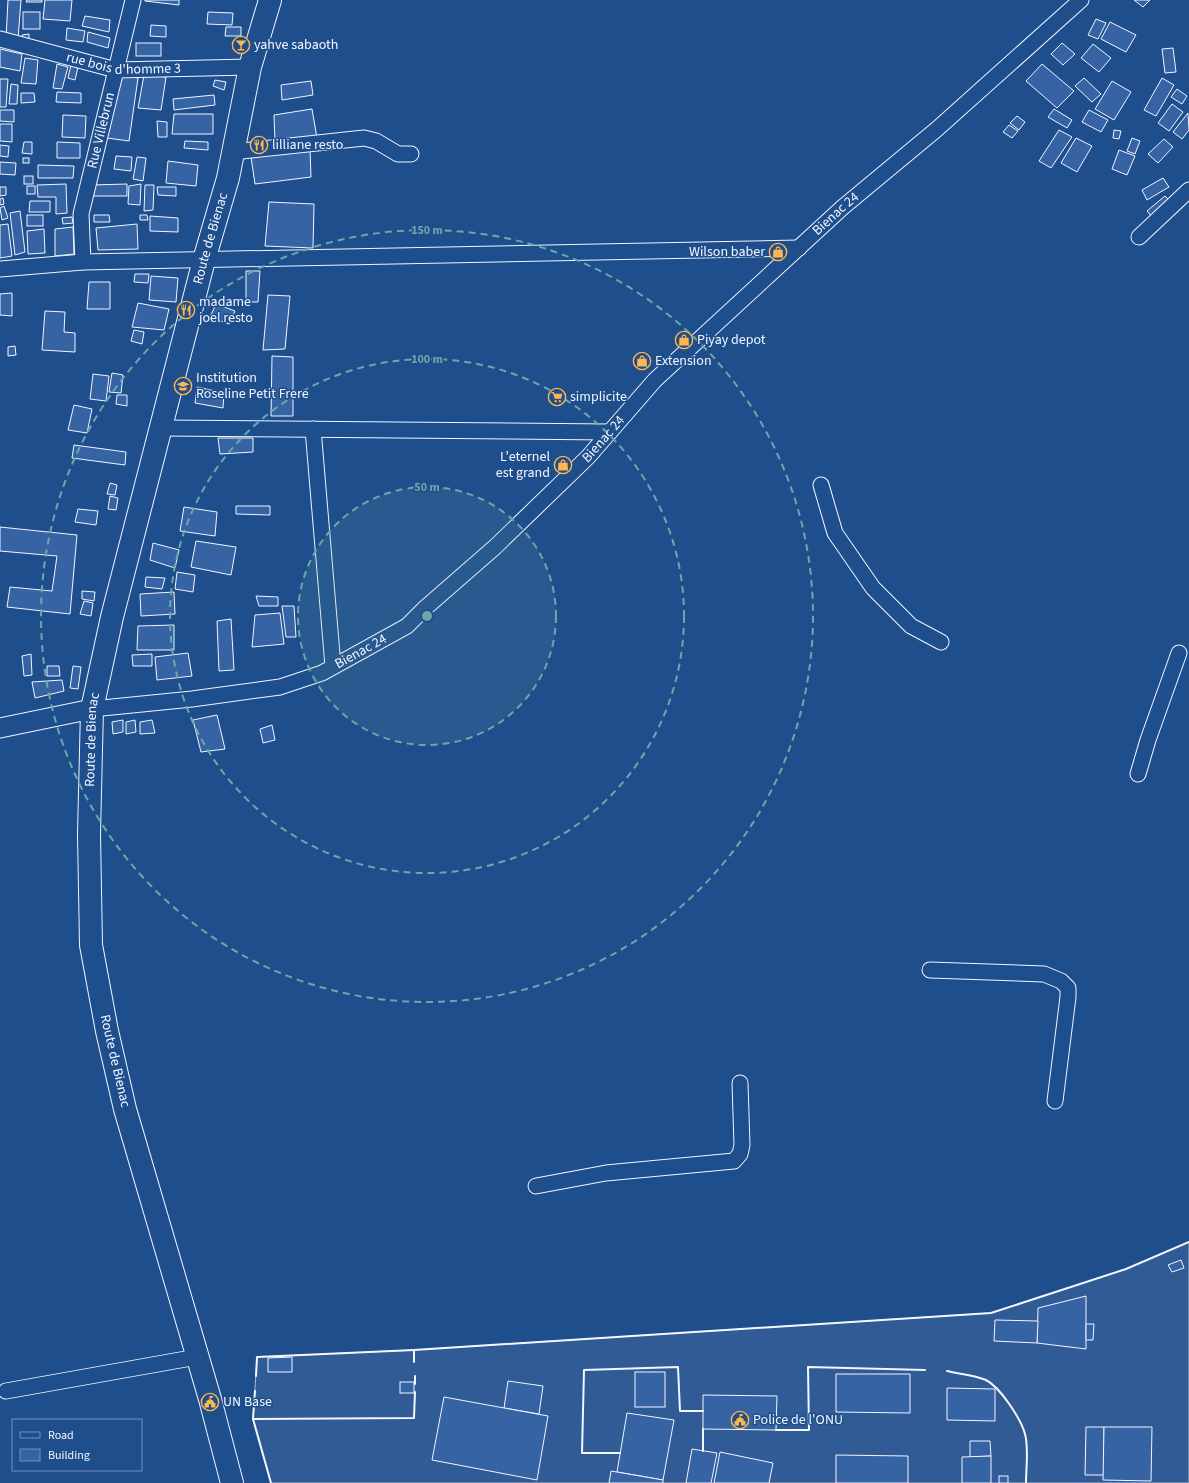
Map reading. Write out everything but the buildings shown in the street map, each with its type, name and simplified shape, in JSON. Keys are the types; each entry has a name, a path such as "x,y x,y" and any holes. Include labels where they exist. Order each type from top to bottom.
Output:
{"main road":[{"name":"Route de Bienac","path":"232,1483 210,1399 125,1109 107,1031 91,945 88,891 92,709 112,617 204,260 228,178 250,67 270,0"}],"street":[{"name":"Rue Villebrun","path":"83,262 81,214 133,0"},
{"name":"Bienac 24","path":"92,709 192,699 280,687 322,672 407,626 424,609 495,547 588,457 656,380 843,207 937,129 1075,2"},
{"name":"rue bois d'homme 3","path":"0,39 116,70 250,67"},
{"path":"233,152 364,138 376,141 398,154 411,154"},
{"path":"1139,237 1189,190"},
{"path":"0,269 83,262 798,248"},
{"path":"161,428 610,432"},
{"path":"312,429 333,666"},
{"path":"821,484 835,533 873,588 911,626 941,642"},
{"path":"1138,774 1148,740 1179,653"},
{"path":"0,728 92,709"},
{"path":"930,970 1044,974 1061,981 1068,988 1055,1101"},
{"path":"536,1186 606,1173 734,1161 740,1154 742,1145 740,1083"},
{"path":"6,1391 197,1357"}],"shaded area":[{"path":"1189,1242 1189,1483 271,1483 253,1419 257,1357 414,1350 991,1313 1126,1269"}],"wall":[{"path":"256,1376 257,1357 414,1350 991,1313 1126,1269 1189,1242"},
{"path":"414,1350 414,1362"},
{"path":"620,1453 582,1453 584,1370 678,1367 680,1411 703,1411"},
{"path":"776,1430 809,1430 808,1367 925,1370"},
{"path":"947,1371 986,1380 997,1389 1009,1404 1019,1420 1025,1434 1027,1452 1026,1483"},
{"path":"415,1376 415,1384"},
{"path":"255,1391 253,1419 271,1483"},
{"path":"253,1419 414,1418 415,1392"},
{"path":"703,1429 703,1451"}],"place":[{"name":"yahve sabaoth","path":"241,45"},
{"name":"lilliane resto","path":"259,145"},
{"name":"Wilson baber","path":"778,252"},
{"name":"madame joel resto","path":"186,310"},
{"name":"Piyay depot","path":"684,340"},
{"name":"Extension","path":"642,361"},
{"name":"Institution Roseline Petit Frere","path":"183,386"},
{"name":"simplicite","path":"557,397"},
{"name":"L'eternel est grand","path":"563,465"},
{"name":"UN Base","path":"210,1402"},
{"name":"Police de l'ONU","path":"740,1420"}]}
